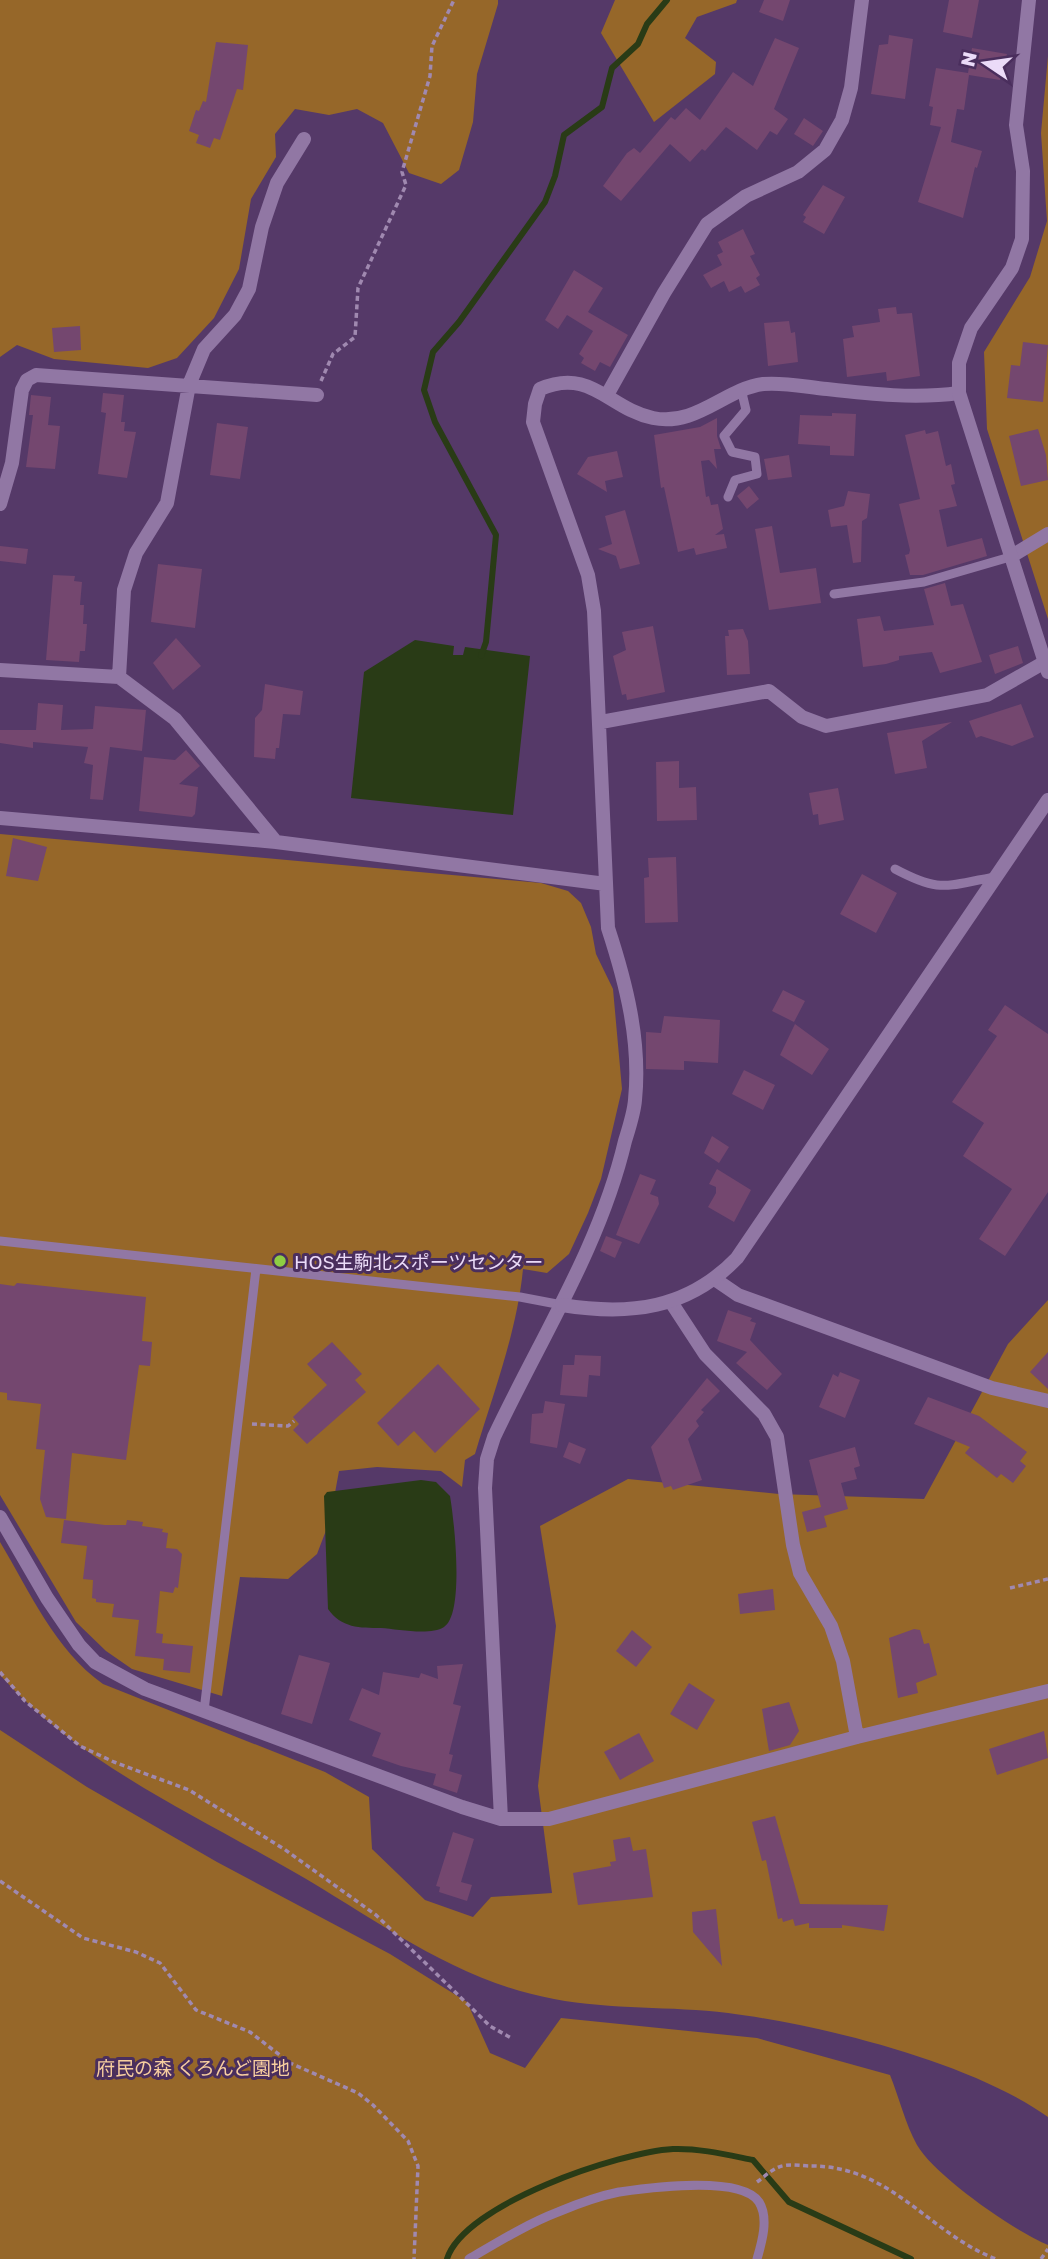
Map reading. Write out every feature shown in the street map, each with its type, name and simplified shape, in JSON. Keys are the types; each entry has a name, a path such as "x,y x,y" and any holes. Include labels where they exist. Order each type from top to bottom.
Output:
{"street":[{"path":"607,395 664,293 707,224 747,196 798,172 825,150 842,120 851,88 862,0"},
{"path":"601,722 769,691 802,717 826,726 987,695 1046,667 959,393 959,363 971,328 1012,268 1022,239 1023,183 1016,125 1020,64 1029,0"},
{"path":"119,677 124,590 136,553 167,503 189,385 204,349 235,315 250,289 262,227 277,183 304,139"},
{"path":"0,504 12,463 22,390 27,380 36,376 317,395"},
{"path":"501,1819 485,1488 487,1459 505,1413 562,1304 607,1206 635,1100 634,1029 623,972 608,928 594,611 588,575 533,422 534,404 540,389 556,382 587,385 630,410 655,418 685,418 760,384 789,384 930,397 959,393"},
{"path":"1010,558 1048,534"},
{"path":"0,670 119,677 175,719 276,842"},
{"path":"562,1304 622,1311 671,1302 716,1280 737,1258 780,1198 1048,800"},
{"path":"0,818 276,842 606,884"},
{"path":"716,1280 738,1295 979,1383 1048,1401"},
{"path":"671,1302 705,1354 764,1414 777,1437 793,1545 800,1573 831,1626 843,1661 857,1737"},
{"path":"0,1517 47,1598 79,1646 95,1662 145,1689 370,1774 501,1819 548,1819 857,1737 1048,1691"}],"lane":[{"path":"728,497 735,480 757,474 755,457 732,452 724,436 746,410 742,393"},
{"path":"834,594 924,582 1010,558"},
{"path":"895,869 922,884 938,888 998,877"},
{"path":"0,1241 562,1304"},
{"path":"204,1711 256,1269"},
{"path":"469,2259 558,2212 618,2192 713,2185 743,2191 758,2201 764,2221 757,2259"}],"path":[{"path":"317,395 325,368 333,354 355,337 358,288 406,185 402,172 430,76 432,46 454,0"},
{"path":"236,1424 288,1426 294,1421"},
{"path":"1010,1588 1048,1579"},
{"path":"0,1672 25,1701 80,1746 114,1762 189,1790 284,1849 376,1915 490,2026 511,2038"},
{"path":"0,1881 83,1938 135,1952 160,1963 196,2010 250,2032 290,2063 358,2093 373,2105 408,2141 418,2166 414,2259"},
{"path":"743,2191 780,2166 823,2166 856,2171 888,2187 977,2252 996,2259"},
{"path":"1041,2259 1048,2249"}],"green space":[{"path":"0,0 498,0 498,4 477,74 473,122 459,170 441,184 409,173 383,123 357,109 329,115 295,109 275,134 276,157 251,199 239,269 214,318 177,358 148,368 54,359 17,345 0,357"},
{"path":"615,0 737,0 736,3 697,17 685,38 716,62 715,74 654,122 601,33"},
{"path":"1048,56 1048,619 987,429 984,352 1030,277 1047,221 1041,133"},
{"name":"HOS生駒北スポーツセンター","path":"0,834 541,883 568,891 581,903 591,927 596,954 613,989 622,1089 601,1179 569,1254 547,1273 523,1269 516,1316 504,1363 475,1454 465,1460 462,1487 441,1471 377,1467 339,1471 330,1520 317,1554 288,1579 240,1577 222,1696 132,1669 106,1651 76,1622 0,1495"},
{"path":"1048,1300 1048,2117 979,2079 938,2063 850,2037 728,2013 554,1999 484,1978 419,1947 294,1872 139,1785 65,1735 0,1675 0,1542 57,1637 71,1655 103,1684 325,1772 369,1797 372,1849 425,1900 473,1917 491,1897 552,1893 538,1786 556,1626 540,1526 628,1479 779,1494 924,1499 1008,1344"},
{"name":"府民の森 くろんど園地","path":"0,1730 87,1787 217,1862 390,1954 467,2002 490,2053 525,2068 561,2018 757,2038 890,2075 913,2137 926,2158 976,2201 1016,2228 1048,2245 1048,2259 0,2259"}],"shaded area":[{"path":"415,640 454,646 453,655 463,655 465,647 530,656 513,815 351,798 364,672"},
{"path":"421,1480 436,1482 450,1496 454,1524 456,1586 450,1619 438,1630 422,1632 358,1627 339,1620 328,1609 324,1496 327,1492"}],"building":[{"path":"764,0 790,0 783,21 759,12"},
{"path":"949,0 979,0 972,38 943,32"},
{"path":"889,35 913,39 905,99 871,94 879,45 888,44"},
{"path":"775,38 799,48 774,109 788,119 777,135 770,131 757,150 726,127 705,151 702,149 690,162 670,144 621,201 603,186 627,153 634,148 640,153 671,117 675,120 686,108 700,120 733,72 753,86"},
{"path":"216,42 248,45 243,90 237,89 220,140 214,138 210,148 196,143 199,135 189,131 196,110 199,111 203,101 206,102"},
{"path":"972,48 1007,54 1000,80 969,75 964,110 957,109 951,142 982,151 977,168 975,167 963,218 918,202 941,127 930,125 933,107 929,106 936,68 968,73"},
{"path":"804,118 823,131 813,146 794,134"},
{"path":"823,185 845,197 824,234 803,222 806,217 803,215"},
{"path":"743,229 755,254 750,256 760,275 756,278 760,285 745,293 741,286 729,292 724,281 711,288 703,275 722,265 717,255 723,252 718,242"},
{"path":"574,270 603,288 588,312 628,335 610,367 600,362 595,371 581,363 584,358 579,354 593,331 567,315 558,329 545,320"},
{"path":"896,307 897,314 912,313 920,376 887,381 886,372 847,377 843,339 854,337 852,326 880,322 878,309"},
{"path":"789,321 791,333 795,332 798,362 768,366 764,323"},
{"path":"80,326 81,350 54,352 52,328"},
{"path":"1023,342 1048,345 1043,402 1007,398 1011,365 1020,366"},
{"path":"103,393 124,395 121,422 125,422 124,431 136,432 127,478 98,474 106,413 101,412"},
{"path":"31,395 51,397 48,425 60,426 55,469 26,467 33,415 29,415"},
{"path":"832,413 856,414 854,456 830,455 830,446 798,444 800,415 832,416"},
{"path":"717,418 717,436 721,449 714,449 717,469 709,460 701,461 706,497 709,496 711,505 718,504 723,529 715,535 724,534 727,548 696,555 694,548 678,552 664,487 661,488 654,435 700,427"},
{"path":"217,423 248,427 240,479 210,475"},
{"path":"1038,429 1046,455 1048,480 1021,486 1009,436"},
{"path":"925,430 926,434 938,431 946,466 951,464 955,484 951,485 957,506 939,510 947,547 982,538 987,556 923,575 910,575 905,555 909,554 910,550 899,504 920,499 905,435"},
{"path":"617,451 623,477 605,481 607,492 577,474 588,457"},
{"path":"789,455 792,477 768,480 764,459"},
{"path":"749,486 759,499 747,509 737,496"},
{"path":"848,491 870,494 867,518 862,521 861,562 853,563 847,525 831,527 828,510 844,506"},
{"path":"625,510 640,564 620,569 616,556 598,549 612,544 605,516"},
{"path":"772,526 780,573 816,568 821,603 769,610 755,529"},
{"path":"0,546 28,549 26,564 0,561"},
{"path":"158,564 202,569 195,628 151,622"},
{"path":"53,575 75,576 74,581 82,582 80,605 84,605 83,624 87,624 85,651 80,651 79,662 46,660"},
{"path":"945,583 951,606 963,604 982,662 940,673 932,652 899,656 899,660 886,664 863,667 857,619 880,616 884,631 934,625 924,589"},
{"path":"653,626 665,692 627,700 626,694 622,695 613,656 626,650 622,632"},
{"path":"743,629 748,641 750,674 727,675 725,636 729,636 728,630"},
{"path":"176,638 201,666 173,690 153,663"},
{"path":"1018,646 1023,663 995,674 989,655"},
{"path":"265,684 303,691 300,715 283,714 275,759 254,757 255,718 262,710"},
{"path":"38,703 63,705 61,730 93,729 95,706 146,710 142,751 110,747 103,800 90,799 93,765 84,763 88,747 33,742 33,748 0,743 0,730 36,730"},
{"path":"1021,704 1034,737 1012,746 981,736 976,738 969,721"},
{"path":"952,722 922,741 927,768 895,774 887,733"},
{"path":"186,750 200,766 179,784 198,787 195,814 192,817 139,811 144,757 175,760"},
{"path":"679,761 679,788 696,787 697,820 657,821 656,762"},
{"path":"838,788 844,820 819,825 818,814 813,815 809,793"},
{"path":"13,838 47,847 38,881 6,876"},
{"path":"676,857 678,922 645,923 644,878 649,877 648,858"},
{"path":"862,874 897,893 876,933 840,914"},
{"path":"783,990 805,1001 794,1022 772,1011"},
{"path":"1005,1005 1048,1034 1048,1192 1005,1256 979,1239 1012,1189 963,1156 984,1123 952,1102 997,1036 988,1030"},
{"path":"664,1016 720,1020 718,1063 684,1061 684,1070 646,1069 646,1032 661,1033"},
{"path":"795,1024 829,1049 812,1075 780,1055"},
{"path":"744,1070 775,1085 763,1110 732,1094"},
{"path":"712,1136 729,1147 719,1163 704,1153"},
{"path":"717,1169 751,1190 734,1222 708,1207 716,1193 716,1187 709,1184"},
{"path":"640,1174 656,1180 650,1194 658,1197 659,1204 639,1244 616,1235"},
{"path":"606,1236 622,1242 615,1258 600,1251"},
{"path":"17,1283 146,1297 142,1341 152,1342 150,1366 139,1365 126,1460 72,1453 66,1519 46,1517 40,1499 45,1450 36,1449 41,1404 7,1400 7,1393 0,1392 0,1284 14,1286"},
{"path":"728,1310 752,1318 750,1321 756,1323 750,1340 782,1374 767,1390 736,1363 747,1352 717,1341"},
{"path":"332,1342 362,1374 355,1380 366,1392 307,1444 293,1430 299,1424 293,1417 327,1385 307,1364"},
{"path":"1048,1352 1048,1389 1030,1372"},
{"path":"575,1355 601,1356 600,1376 589,1375 587,1397 560,1395 563,1365 574,1365"},
{"path":"438,1364 480,1409 435,1453 414,1431 398,1446 377,1423"},
{"path":"840,1372 860,1380 845,1418 819,1407 833,1374 838,1377"},
{"path":"707,1378 720,1391 701,1410 704,1412 696,1421 699,1426 688,1439 702,1480 673,1490 671,1486 664,1488 651,1447"},
{"path":"928,1397 979,1416 1027,1452 1020,1461 1026,1466 1013,1483 1001,1474 997,1478 965,1453 970,1447 914,1424"},
{"path":"545,1401 565,1404 557,1448 530,1443 532,1414 543,1413"},
{"path":"569,1442 586,1449 580,1464 563,1457"},
{"path":"855,1447 860,1466 854,1468 857,1479 841,1483 848,1509 824,1516 827,1527 807,1532 802,1512 821,1507 809,1460"},
{"path":"64,1520 105,1525 126,1525 127,1520 143,1522 142,1526 163,1529 162,1532 168,1533 166,1548 177,1549 182,1554 178,1588 175,1587 173,1593 160,1591 156,1633 163,1634 162,1643 193,1646 190,1673 163,1670 164,1659 135,1656 139,1620 112,1617 114,1604 96,1602 96,1599 92,1598 93,1580 83,1579 87,1546 61,1543"},
{"path":"773,1589 775,1610 740,1614 738,1594"},
{"path":"914,1629 920,1630 924,1644 929,1643 937,1675 916,1683 918,1693 898,1698 889,1638"},
{"path":"632,1630 652,1647 636,1667 616,1651"},
{"path":"299,1655 330,1663 312,1724 281,1714"},
{"path":"463,1664 453,1704 461,1706 449,1754 453,1755 449,1771 462,1775 457,1793 433,1785 436,1774 372,1756 381,1733 349,1720 362,1688 379,1695 383,1672 419,1678 421,1673 438,1679 437,1666"},
{"path":"689,1683 715,1700 697,1730 670,1714"},
{"path":"789,1702 799,1731 790,1745 769,1751 762,1709"},
{"path":"1044,1731 1048,1758 997,1775 989,1749"},
{"path":"639,1733 654,1761 620,1780 604,1752"},
{"path":"775,1816 800,1904 888,1905 884,1931 842,1925 842,1928 809,1928 809,1923 795,1926 793,1919 783,1922 782,1918 778,1919 766,1860 762,1861 752,1822"},
{"path":"453,1832 474,1839 461,1882 472,1885 467,1901 439,1892 440,1887 436,1886"},
{"path":"630,1837 633,1851 646,1849 653,1897 578,1905 573,1873 611,1866 610,1862 616,1861 613,1840"},
{"path":"716,1909 722,1966 693,1932 692,1912"}],"waterway":[{"path":"481,656 486,642 496,535 435,422 424,390 433,352 459,322 545,202 555,176 564,135 602,107 612,68 638,44 647,24 667,0"},
{"path":"447,2259 459,2239 482,2219 546,2184 618,2160 673,2149 713,2152 753,2160 789,2202 911,2259"}],"place":[{"name":"HOS生駒北スポーツセンター","path":"280,1261"}]}
